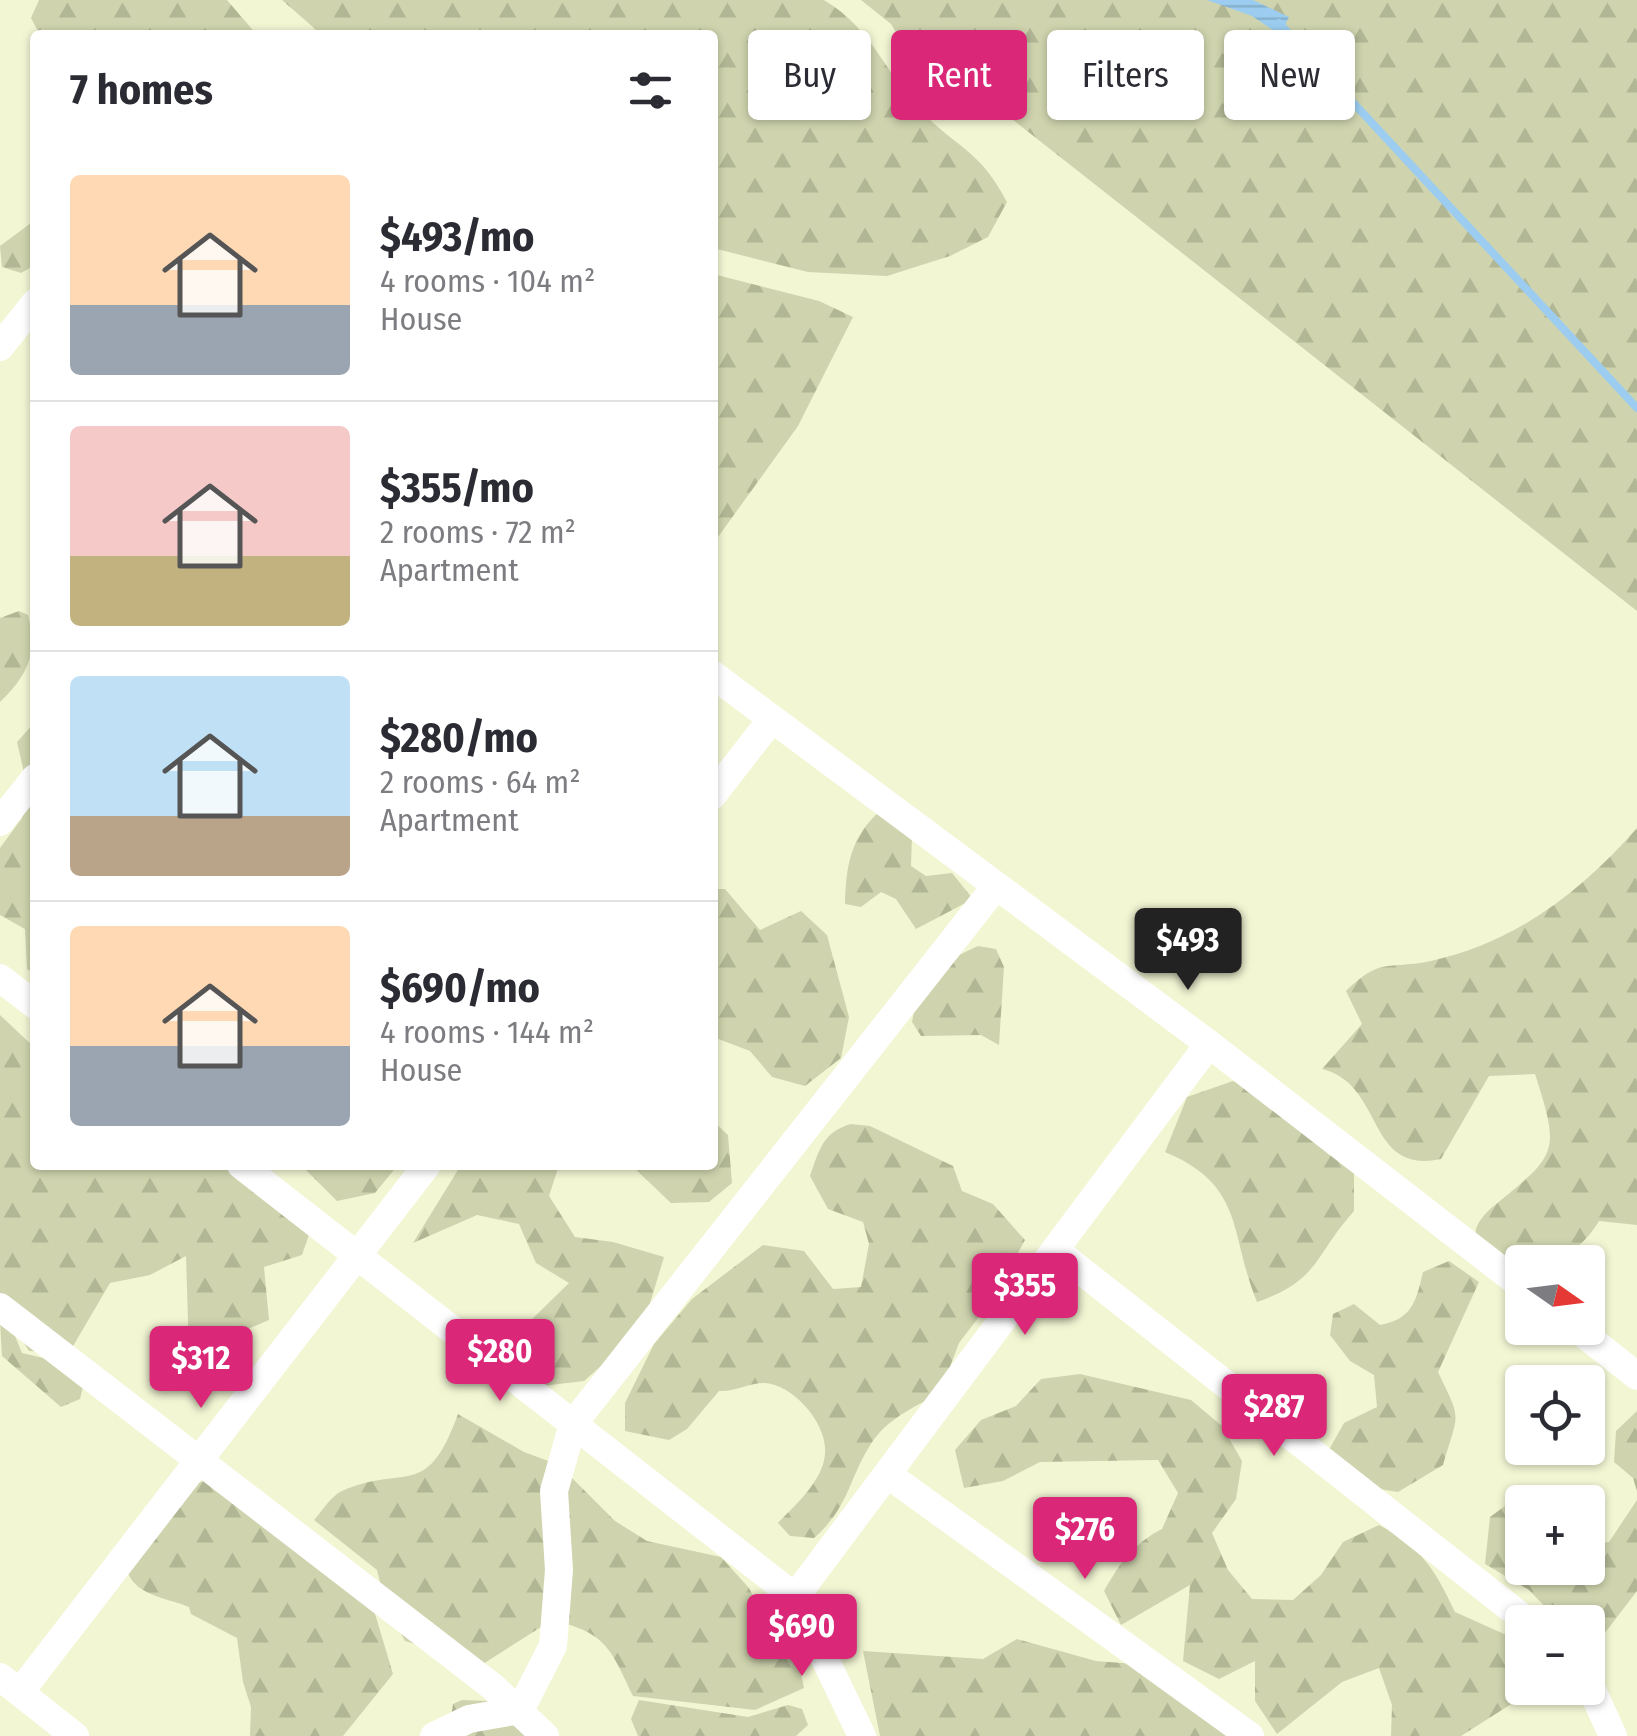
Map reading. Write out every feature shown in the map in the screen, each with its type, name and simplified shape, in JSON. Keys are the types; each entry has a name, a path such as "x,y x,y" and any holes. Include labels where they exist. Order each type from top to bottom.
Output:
{"street":[{"path":"0,347 30,309"},
{"path":"718,679 1209,1044 1505,1273"},
{"path":"718,788 772,720"},
{"path":"0,822 30,784"},
{"path":"520,1710 553,1646 559,1570 554,1491 573,1424 996,886"},
{"path":"0,978 30,1001"},
{"path":"794,1597 1209,1044"},
{"path":"246,1170 794,1597 862,1736"},
{"path":"76,1736 10,1684 199,1460 424,1170"},
{"path":"1054,1250 1506,1605"},
{"path":"0,1307 520,1710 545,1736"},
{"path":"1598,1345 1637,1376"},
{"path":"887,1474 1250,1736"},
{"path":"1599,1705 1613,1736"},
{"path":"434,1736 468,1719 520,1710"}],"green space":[{"path":"39,0 227,0 253,30 37,30 31,18"},
{"path":"282,0 824,0 860,30 748,30 748,120 871,120 871,43 891,72 891,120 930,120 980,163 998,186 1007,202 988,237 950,256 887,276 808,272 718,249 718,30 316,30"},
{"path":"861,0 1637,0 1637,611 1013,120 1027,120 1027,30 895,30"},
{"path":"30,224 30,268 21,273 2,267 0,246"},
{"path":"718,275 819,301 853,317 798,426 718,537"},
{"path":"19,611 28,615 30,656 18,682 0,702 0,618"},
{"path":"30,728 30,971 25,929 0,915 0,848 22,818 26,781 17,742"},
{"path":"882,809 912,835 911,866 926,876 952,873 973,899 916,929 896,899 881,892 861,907 845,904 852,852 863,830"},
{"path":"1637,828 1637,1225 1599,1221 1579,1245 1505,1245 1505,1275 1481,1269 1476,1238 1479,1223 1531,1174 1548,1150 1548,1120 1535,1074 1489,1076 1441,1159 1417,1160 1399,1154 1387,1142 1356,1092 1342,1078 1322,1069 1362,1024 1346,991 1378,968 1462,953 1519,928 1570,893"},
{"path":"718,889 725,889 760,930 801,911 827,935 849,1017 841,1058 805,1086 772,1077 750,1051 718,1039"},
{"path":"978,946 996,949 1004,967 999,1045 981,1035 921,1036 912,1022 918,990 959,955"},
{"path":"0,1015 30,1043 30,1170 250,1170 311,1229 302,1255 264,1267 269,1320 189,1354 186,1256 150,1275 110,1283 69,1353 29,1351 0,1306"},
{"path":"1233,1081 1287,1100 1354,1172 1354,1211 1314,1266 1293,1285 1257,1302 1222,1196 1191,1165 1165,1152 1187,1097"},
{"path":"851,1124 870,1126 953,1166 962,1191 993,1204 1025,1240 994,1297 959,1343 940,1393 881,1431 866,1451 843,1502 814,1538 790,1536 778,1523 814,1483 825,1454 821,1430 797,1398 764,1383 719,1391 687,1429 669,1440 625,1431 625,1403 654,1344 692,1299 763,1245 804,1251 833,1289 861,1287 869,1244 863,1222 828,1209 810,1176 828,1137"},
{"path":"718,1126 728,1135 732,1183 709,1202 671,1203 636,1170 718,1170"},
{"path":"306,1170 394,1170 375,1193 337,1201"},
{"path":"458,1170 557,1170 549,1196 575,1237 613,1242 664,1257 642,1330 584,1381 542,1386 518,1349 527,1324 569,1283 536,1263 519,1224 477,1215 413,1243"},
{"path":"1449,1261 1479,1282 1438,1372 1456,1417 1443,1465 1398,1492 1349,1484 1326,1455 1344,1423 1377,1407 1374,1375 1350,1361 1330,1335 1333,1314 1354,1304 1380,1325 1391,1322 1411,1308 1423,1272"},
{"path":"0,1322 15,1336 22,1353 56,1361 83,1387 80,1399 61,1407 2,1356"},
{"path":"1080,1374 1191,1400 1222,1426 1242,1461 1236,1499 1212,1533 1228,1570 1252,1599 1293,1600 1321,1575 1343,1542 1379,1525 1406,1542 1425,1561 1455,1612 1505,1634 1505,1705 1510,1705 1461,1736 1391,1736 1392,1705 1379,1668 1342,1682 1277,1734 1255,1701 1255,1661 1219,1679 1183,1661 1190,1585 1121,1625 1104,1591 1128,1555 1162,1529 1178,1493 1158,1460 1040,1462 1003,1481 964,1488 955,1450 981,1420 1016,1406 1041,1379"},
{"path":"1637,1411 1637,1491 1633,1478 1614,1462 1616,1431"},
{"path":"458,1414 524,1452 559,1465 615,1521 647,1541 721,1557 749,1588 767,1623 796,1650 804,1688 755,1710 633,1696 604,1644 584,1630 552,1620 483,1664 405,1641 386,1606 377,1570 314,1520 342,1491 424,1470 446,1441"},
{"path":"217,1476 370,1597 393,1674 343,1736 250,1736 251,1707 237,1638 191,1614 189,1607 143,1590 130,1577 126,1568 198,1483"},
{"path":"1637,1500 1637,1591 1605,1633 1605,1605 1543,1605 1521,1585 1605,1585 1605,1543"},
{"path":"1505,1506 1505,1576 1485,1564 1490,1517"},
{"path":"1017,1639 1096,1661 1135,1664 1251,1736 880,1736 863,1651 983,1659"},
{"path":"462,1700 489,1701 530,1736 448,1736 453,1704"},
{"path":"639,1700 748,1717 788,1705 802,1709 808,1725 796,1736 638,1736 631,1719"}],"water":[{"path":"1207,0 1253,0 1289,17 1282,30 1273,30 1252,16"}],"waterway":[{"path":"1279,23 1637,408"}]}
